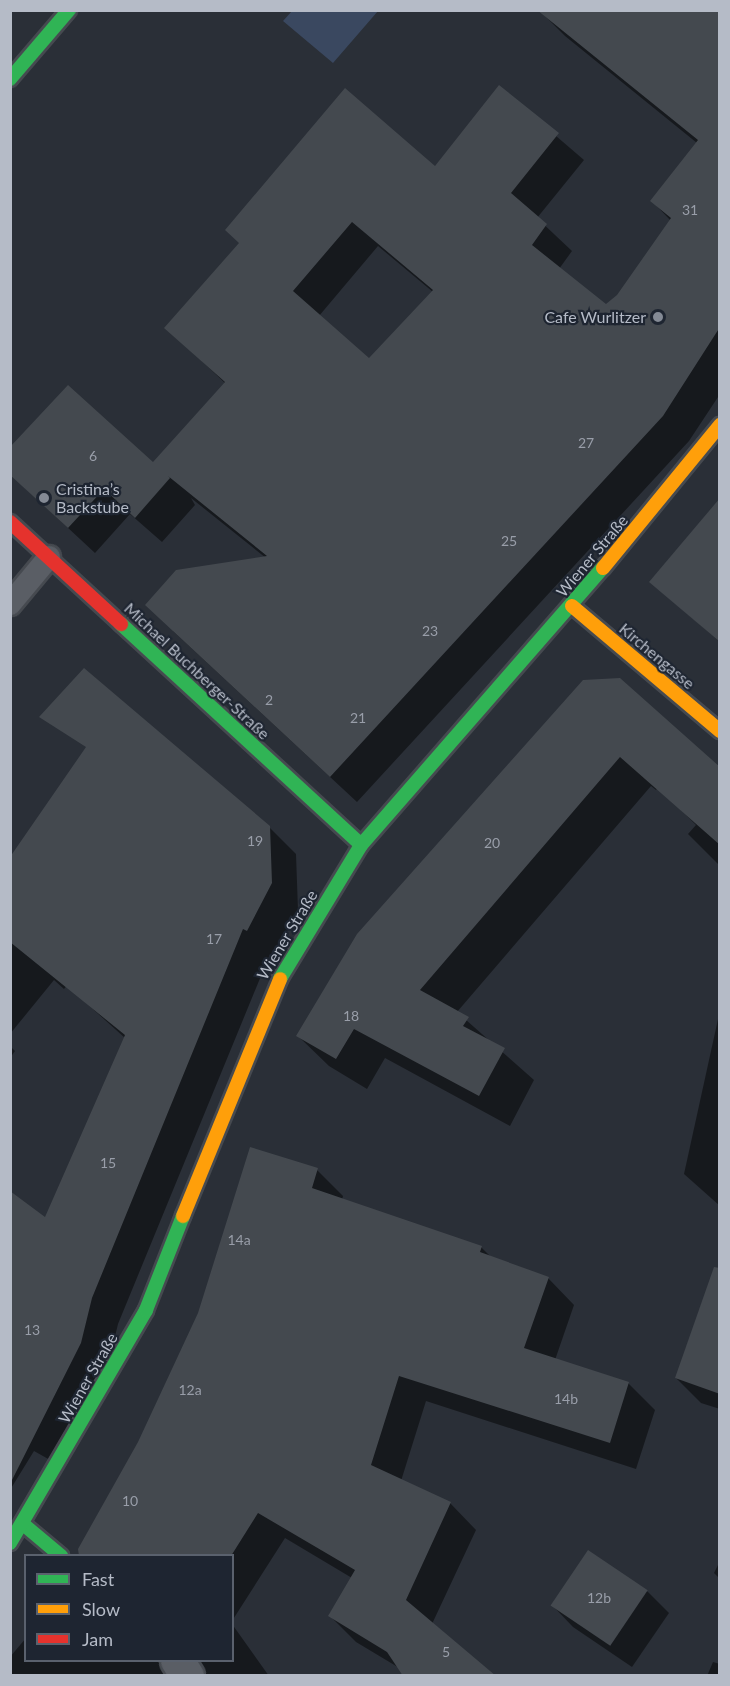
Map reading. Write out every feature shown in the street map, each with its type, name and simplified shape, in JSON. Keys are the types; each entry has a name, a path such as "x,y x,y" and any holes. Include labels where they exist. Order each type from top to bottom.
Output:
{"main road":[{"path":"10,79 69,10"},
{"name":"Wiener Straße","path":"10,1543 146,1310 273,990 361,844 572,606 720,425"},
{"name":"Michael Buchberger-Straße","path":"10,522 361,844"},
{"name":"Kirchengasse","path":"572,606 720,731"},
{"path":"23,1524 59,1554"}],"street":[{"path":"178,1662 186,1676"}],"lane":[{"path":"10,604 49,557"}],"water":[{"path":"292,11 378,11 333,63 283,21"}],"building":[{"path":"537,10 720,10 720,327 663,416 330,777 145,605 176,570 267,556 168,476 170,478 135,518 104,489 68,528 10,475 10,447 68,385 153,462 225,382 164,328 239,243 225,230 345,88 435,166 499,85 559,133 511,193 547,224 532,245 606,304 617,295 671,218 650,201 698,140","holes":["352,222 433,290 369,358 293,291"]},
{"path":"720,498 720,642 649,582"},
{"path":"84,668 270,826 272,883 247,931 243,929 92,1298 81,1343 10,1484 10,1191 45,1217 125,1035 10,942 10,857 86,747 39,717"},
{"path":"620,678 720,767 720,845 620,757 420,990 469,1017 463,1026 505,1048 479,1096 354,1029 336,1059 296,1036 357,934 583,680"},
{"path":"250,1147 318,1168 312,1188 482,1246 480,1252 549,1277 524,1348 629,1382 610,1443 399,1376 371,1465 451,1502 406,1600 496,1676 403,1676 387,1652 328,1616 355,1570 258,1513 232,1554 79,1554 78,1549 138,1442 198,1313"},
{"path":"714,1267 720,1268 720,1394 675,1378"},
{"path":"588,1550 648,1590 610,1646 551,1606"}],"traffic: fast":[{"path":"10,79 69,10"},
{"path":"280,979 361,845 603,568"},
{"path":"121,624 361,845"},
{"path":"10,1543 146,1310 183,1216"},
{"path":"23,1524 59,1554"}],"traffic: slow":[{"path":"603,568 720,425"},
{"path":"572,606 720,731"},
{"path":"183,1216 280,979"}],"traffic: jam":[{"path":"10,522 121,624"}],"place":[{"name":"Cafe Wurlitzer","path":"658,317"},
{"name":"Cristina’s Backstube","path":"44,498"}]}
